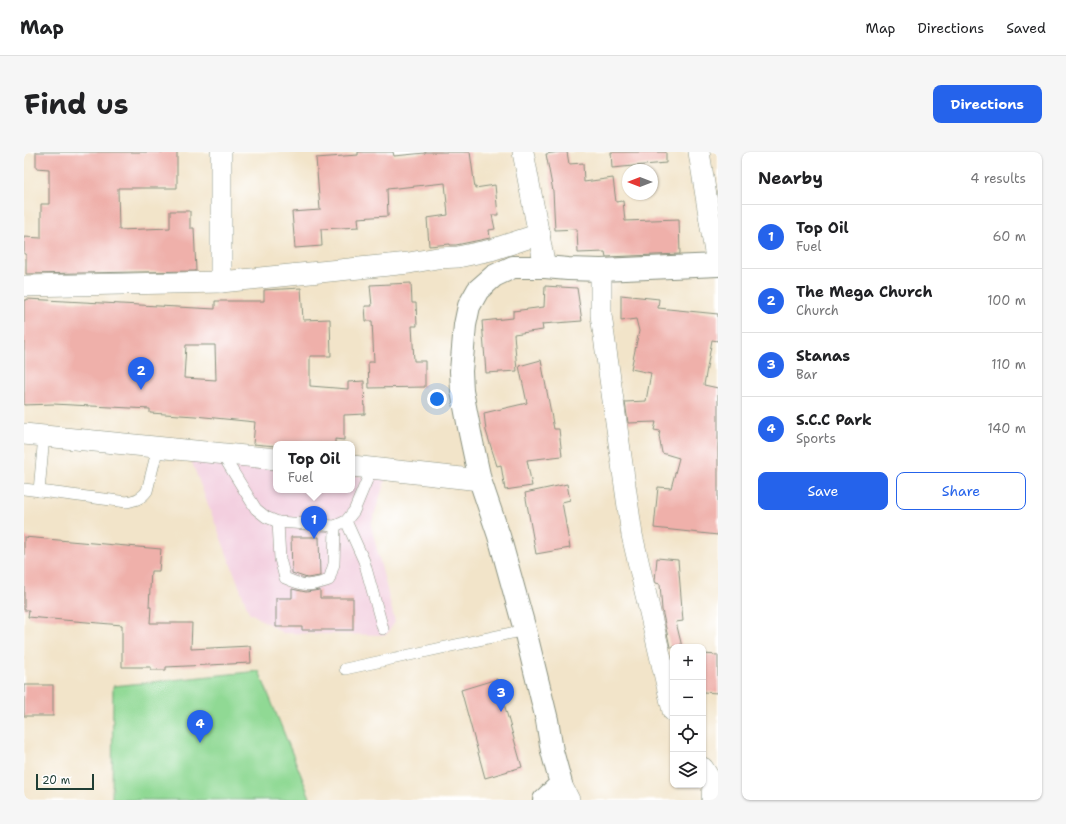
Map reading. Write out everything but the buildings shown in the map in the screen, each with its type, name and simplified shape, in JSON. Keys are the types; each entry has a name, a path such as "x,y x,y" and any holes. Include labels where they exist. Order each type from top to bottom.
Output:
{"street":[{"path":"220,152 221,282"},
{"path":"523,152 546,267"},
{"path":"544,800 565,792 552,751 547,720 499,536 480,480 462,391 462,352 469,306 478,290 494,276 513,267 601,270 717,265 699,152"},
{"path":"24,286 221,282 409,263 437,258 458,257 491,250 540,234"},
{"path":"601,270 601,315 632,535 670,698"},
{"path":"24,434 273,459"},
{"path":"362,467 480,480"}],"lane":[{"path":"39,491 44,436"},
{"path":"24,489 127,502 137,500 143,497 147,491 158,447"},
{"path":"222,454 256,509 266,517 278,522 335,526 346,522 354,512 362,467"},
{"path":"278,522 280,559 285,578 301,585 316,584 329,580 334,564 335,526"},
{"path":"346,522 364,560 383,629"},
{"path":"345,669 524,630"}],"shaded area":[{"path":"191,460 273,468 273,493 355,493 355,475 386,478 371,525 395,622 386,635 283,633 249,612"}],"green space":[{"path":"259,671 311,800 112,800 113,686"}],"place":[{"name":"The Mega Church","path":"141,390"},
{"name":"Top Oil","path":"314,539"},
{"name":"Stanas","path":"501,712"},
{"name":"S.C.C Park","path":"200,743"}]}
